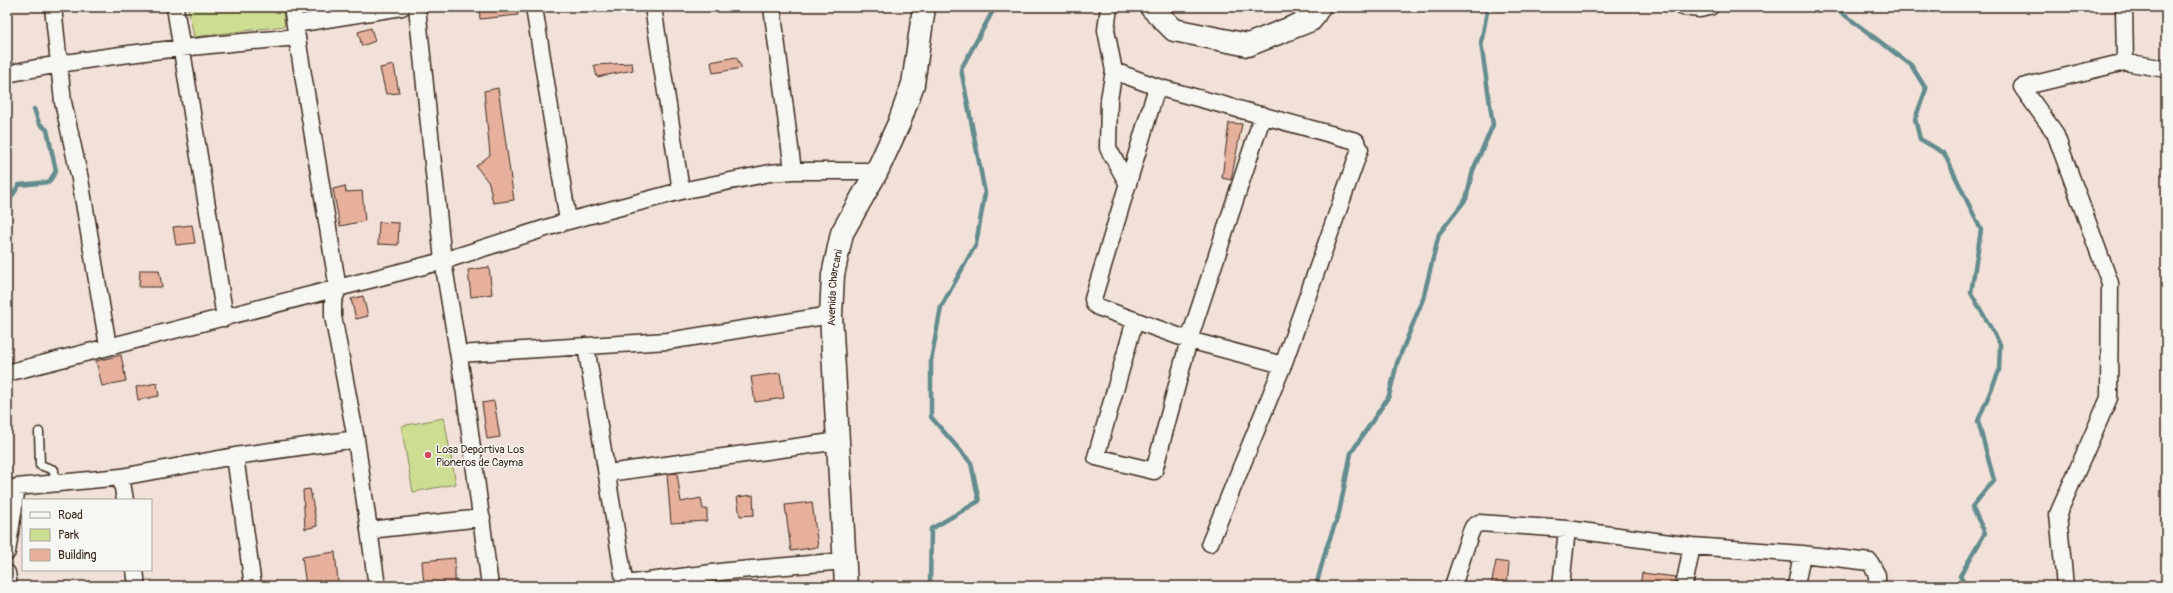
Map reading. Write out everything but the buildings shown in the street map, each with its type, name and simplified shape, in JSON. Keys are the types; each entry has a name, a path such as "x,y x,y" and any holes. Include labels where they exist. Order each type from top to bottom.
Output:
{"main road":[{"name":"Avenida Charcani","path":"846,586 831,316 833,275 842,233 877,171 899,123 913,84 924,7"},
{"path":"1151,7 1174,30 1248,45 1311,20 1319,7"}],"street":[{"path":"53,7 63,102 80,179 108,346"},
{"path":"175,7 225,318"},
{"path":"292,7 338,289 334,302 333,316 356,439 377,586"},
{"path":"7,74 59,63 182,48 296,31 402,7"},
{"path":"417,7 443,261 459,354 490,586"},
{"path":"534,7 568,221"},
{"path":"653,7 681,191"},
{"path":"772,7 793,171"},
{"path":"1109,7 1106,30 1114,71 1109,99 1108,148 1128,184"},
{"path":"1683,7 1700,9 1710,7"},
{"path":"2124,7 2125,62"},
{"path":"2064,586 2058,514 2109,398 2110,283 2055,133 2022,87 2125,62 2166,69"},
{"path":"1114,71 1157,87 1356,141 1360,149 1283,365 1210,543"},
{"path":"1157,87 1093,299 1094,304 1098,307 1189,340 1283,365"},
{"path":"1135,320 1096,457 1154,471 1189,340 1263,115"},
{"path":"7,373 443,261 568,221 681,191 793,171 877,171"},
{"path":"459,354 668,341 831,316"},
{"path":"586,346 608,473 625,585 728,571 845,561"},
{"path":"7,552 17,487 121,477 235,456 356,439"},
{"path":"608,473 839,441"},
{"path":"235,456 253,586"},
{"path":"121,477 125,499"},
{"path":"369,530 482,518"},
{"path":"1453,586 1470,534 1473,527 1479,523 1567,529 1692,546 1802,554 1870,562 1877,575 1877,586"},
{"path":"1561,586 1567,529"},
{"path":"1684,586 1692,546"},
{"path":"1796,586 1802,554"},
{"path":"135,571 137,586"},
{"path":"7,573 9,586"}],"lane":[{"path":"39,432 40,465 54,470 54,483"}],"green space":[{"path":"188,7 282,7 285,26 194,37"},
{"name":"Losa Deportiva Los Pioneros de Cayma","path":"444,418 456,484 413,492 401,426"}],"waterway":[{"path":"930,586 931,529 979,501 971,463 931,417 931,361 941,307 976,244 985,193 961,69 995,7"},
{"path":"1316,586 1326,549 1339,513 1351,453 1389,396 1397,363 1423,299 1439,234 1466,199 1473,170 1493,125 1481,43 1488,7"},
{"path":"1834,7 1911,65 1926,89 1915,119 1920,139 1944,153 1981,230 1971,293 2000,344 1999,371 1978,421 1994,480 1972,507 1985,533 1960,576 1966,586"},
{"path":"7,204 19,185 49,182 56,171 47,130 39,123 34,109"},
{"path":"7,232 7,242"}],"place":[{"name":"Losa Deportiva Los Pioneros de Cayma","path":"428,455"}]}
